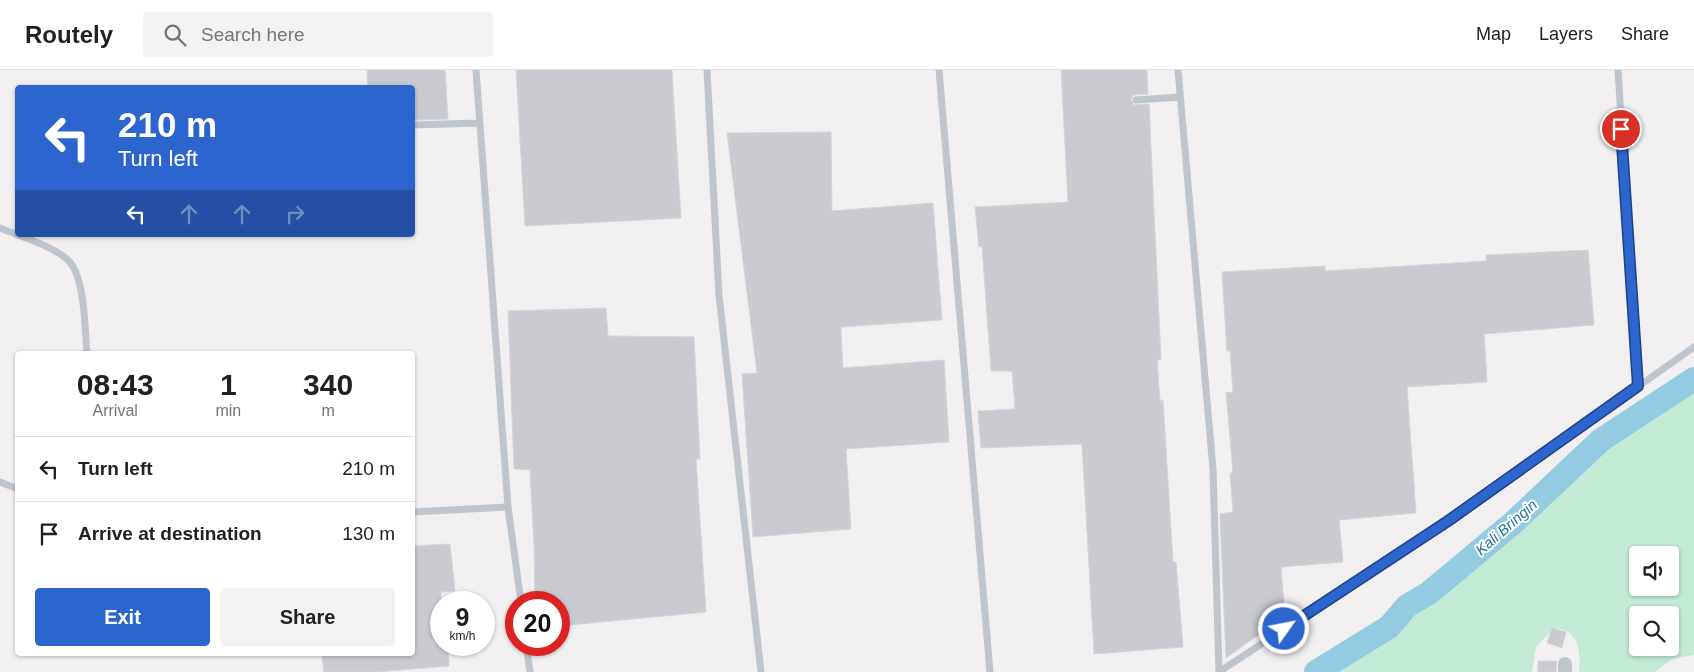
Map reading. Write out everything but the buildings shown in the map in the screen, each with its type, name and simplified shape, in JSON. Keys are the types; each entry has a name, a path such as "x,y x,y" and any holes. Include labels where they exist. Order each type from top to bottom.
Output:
{"lane":[{"path":"476,70 508,507 519,591"},
{"path":"707,70 719,295 761,672"},
{"path":"939,70 990,672"},
{"path":"1178,70 1213,469 1219,672"},
{"path":"1618,70 1638,386"},
{"path":"1136,100 1180,97"},
{"path":"415,126 480,123"},
{"path":"0,228 15,234"},
{"path":"23,237 53,250 72,265 82,297 87,351"},
{"path":"1219,672 1448,521 1694,346"},
{"path":"0,482 15,489"},
{"path":"415,512 508,507"},
{"path":"528,656 530,672"}],"green space":[{"path":"1694,386 1694,655 1672,659 1655,672 1579,672 1579,650 1577,643 1569,632 1554,628 1536,647 1532,672 1328,672 1402,625 1479,564 1521,523 1590,462"}],"waterway":[{"name":"Kali Bringin","path":"1316,672 1389,627 1407,606 1429,593 1514,522 1601,440 1694,379"}],"route":[{"path":"1284,629 1448,521 1638,386 1621,129"}]}
